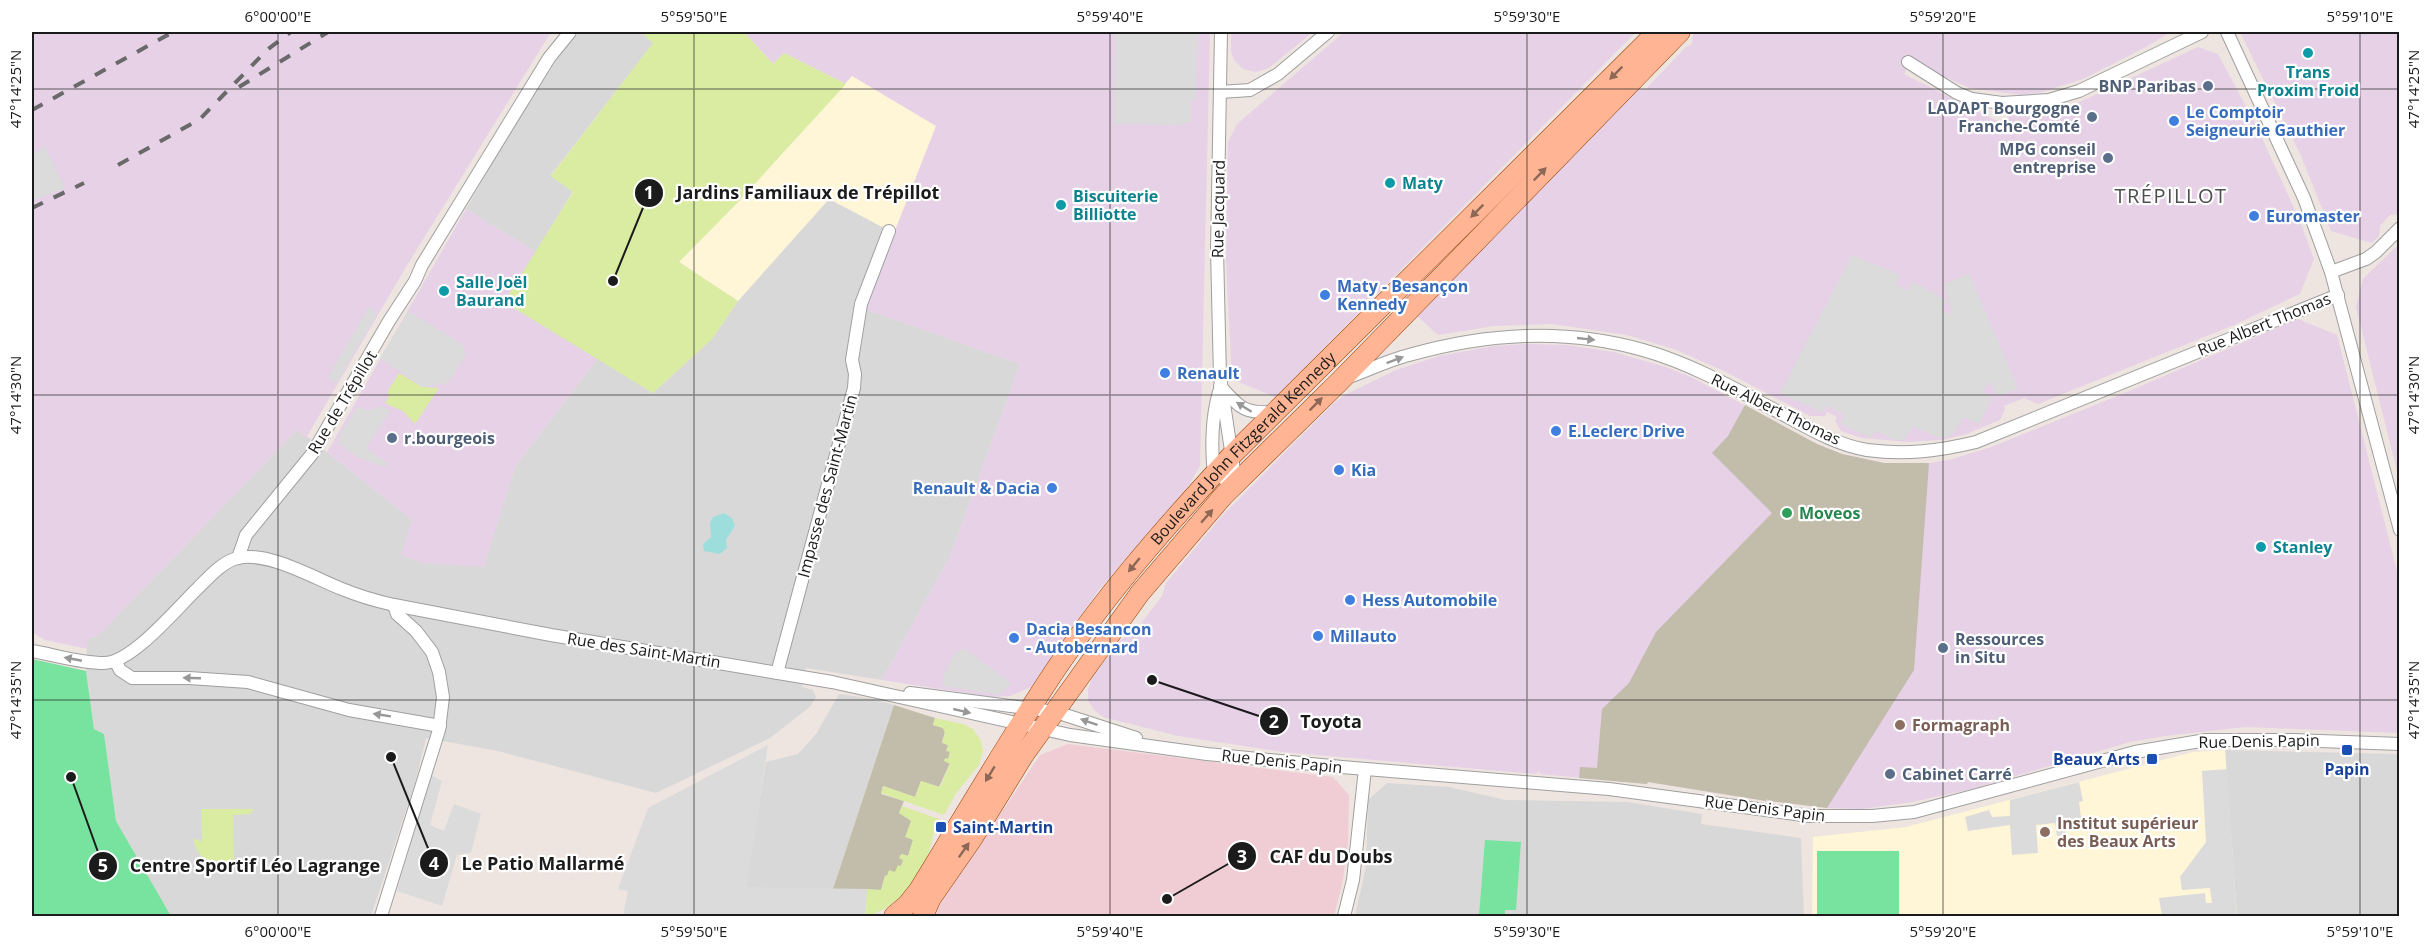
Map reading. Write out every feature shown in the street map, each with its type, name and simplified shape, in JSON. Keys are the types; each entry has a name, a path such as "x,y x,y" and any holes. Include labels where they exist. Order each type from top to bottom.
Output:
{"main road":[{"name":"Boulevard John Fitzgerald Kennedy","path":"894,916 907,905 918,890 1026,716 1107,599 1173,518 1231,456 1657,32"},
{"name":"Boulevard John Fitzgerald Kennedy","path":"923,916 931,897 972,839 1023,756 1140,593 1236,483 1340,381 1680,32"}],"street":[{"name":"Rue de Trépillot","path":"238,558 246,535 312,454 389,321 415,281 428,254 549,58 570,32"},
{"name":"Rue Jacquard","path":"1221,32 1217,250 1220,386 1236,483"},
{"path":"1220,92 1250,90 1278,74 1328,32"},
{"path":"1908,62 1957,93 1972,99 2002,103 2049,100 2079,91 2202,32"},
{"path":"2227,32 2304,198 2331,272 2400,530"},
{"name":"Rue Albert Thomas","path":"2331,272 2366,259 2400,228"},
{"name":"Impasse des Saint-Martin","path":"777,673 854,388 855,374 852,360 861,304 889,231"},
{"name":"Rue Albert Thomas","path":"1340,381 1408,355 1473,340 1543,334 1600,341 1644,350 1737,390 1839,442 1876,450 1906,453 1940,451 1976,442 2338,295"},
{"path":"1220,386 1240,406 1254,413 1275,412"},
{"name":"Rue Jacquard","path":"1214,474 1213,412 1220,386"},
{"path":"1214,474 1236,483"},
{"name":"Rue des Saint-Martin","path":"238,558 259,557 271,560 345,590 394,605 540,633 1026,716 1056,712"},
{"path":"32,651 83,661 116,662 135,650 207,578 225,564 238,558"},
{"path":"381,916 440,726 443,697 440,672 432,652 416,631 397,614 394,605"},
{"path":"116,662 120,670 132,678 189,678 248,682 349,710 440,726"},
{"name":"Rue des Saint-Martin","path":"895,694 917,693 1026,716 1043,730"},
{"name":"Rue Denis Papin","path":"1056,712 1160,747"},
{"name":"Rue Denis Papin","path":"1043,730 1207,754 1609,789 1810,816 1872,816 1914,812 2175,744 2226,739 2400,744"},
{"path":"1344,916 1353,880 1365,769"}],"shaded area":[{"path":"32,32 551,32 406,267 306,438 297,430 98,636 87,639 88,649 45,640 32,632"},
{"path":"580,32 641,32 654,42 551,175 573,191 536,252 466,209 504,143 565,47"},
{"path":"744,32 1210,32 1200,466 1189,485 1098,591 1031,687 1010,696 992,697 882,680 951,554 1020,364 864,309 894,233 852,76 846,84 784,53 773,64"},
{"path":"1115,32 1198,32 1196,99 1191,100 1191,123 1183,125 1114,124"},
{"path":"1231,32 1313,32 1269,68 1256,72 1243,69 1234,60 1231,52"},
{"path":"1344,32 1636,32 1275,397 1232,379 1226,260 1228,142 1237,124"},
{"path":"1693,32 2171,32 2083,79 2042,92 2022,95 1970,88 1940,75 1911,58 1904,74 2005,125 2011,112 2043,112 2071,106 2198,47 2218,54 2255,123 2300,221 2314,259 2300,294 2234,325 2038,404 2024,398 2004,406 2000,420 1964,435 1941,440 1908,442 1862,438 1841,431 1835,421 1837,417 1827,412 1825,416 1810,416 1724,371 1674,349 1627,335 1552,324 1494,326 1438,335 1417,316 1634,90 1646,89 1686,47 1692,44"},
{"path":"2240,32 2399,32 2399,214 2390,215 2380,226 2379,236 2372,243 2331,231 2301,156"},
{"path":"852,76 936,126 894,233 829,199 738,301 679,262 739,201"},
{"path":"45,147 65,188 32,201 32,155"},
{"path":"829,199 894,233 864,309 1020,364 951,554 882,680 806,668 802,687 813,690 816,697 811,706 770,738 656,793 498,751 426,738 415,783 371,916 171,916 116,821 104,734 94,729 86,671 87,639 98,636 298,429 412,520 483,567 515,467 598,358 653,393 712,339 738,301"},
{"path":"466,209 536,252 504,302 598,358 515,467 484,567 422,563 401,555 412,520 327,452"},
{"path":"2399,244 2399,479 2356,307 2363,279"},
{"path":"1852,255 1900,275 1896,285 1908,291 1913,282 1947,300 1942,310 1953,314 1944,285 1969,273 2018,389 1997,396 1990,380 1983,392 1993,396 1979,424 1964,417 1952,435 1941,438 1912,427 1904,440 1894,440 1875,431 1871,438 1841,424 1844,414 1827,406 1823,413 1780,393"},
{"path":"369,307 377,314 336,384 328,377"},
{"path":"408,311 462,344 466,355 448,383 423,387 380,358"},
{"path":"2298,319 2337,335 2399,579 2398,733 2245,727 2165,736 2130,742 1972,789 1912,802 1862,809 1827,808 1769,801 1768,799 1766,801 1648,782 1647,784 1540,774 1539,771 1536,774 1283,752 1178,736 1103,717 1094,710 1088,700 1088,689 1092,678 1120,640 1133,634 1162,596 1166,583 1221,517 1333,404 1343,396 1396,370 1439,356 1494,346 1527,344 1567,345 1614,352 1691,377 1817,444 1842,454 1884,463 1929,463 1949,460 1991,447"},
{"path":"1745,405 1817,444 1842,454 1884,463 1929,463 1914,670 1827,808 1769,801 1768,799 1766,801 1648,782 1647,784 1579,778 1580,767 1597,768 1602,709 1629,683 1656,632 1772,513 1712,453 1728,436"},
{"path":"358,406 366,410 383,406 390,411 368,445 368,449 388,463 385,467 355,456 339,444 339,436"},
{"path":"964,648 1011,683 1000,695 942,686 944,675 954,654"},
{"path":"839,694 874,699 894,705 833,889 745,888 766,762 798,754 816,734"},
{"path":"894,705 935,718 933,725 943,728 945,732 942,742 948,745 950,763 939,787 921,781 915,797 883,786 881,794 904,801 899,813 911,820 913,840 908,856 901,854 904,860 901,866 895,872 885,876 881,890 833,889"},
{"path":"1068,744 1333,777 1349,795 1348,842 1343,880 1334,916 935,916 941,902 1040,755"},
{"path":"768,745 746,887 867,889 865,916 623,916 628,891 618,889 648,808"},
{"path":"2225,750 2399,754 2399,916 2237,916"},
{"name":"Institut supérieur des Beaux Arts","path":"2225,750 2237,916 1812,916 1813,837 1906,827 2193,752"},
{"path":"2227,769 2237,916 2162,916 2159,898 2205,893 2206,903 2212,903 2210,888 2182,890 2180,877 2206,842 2202,771"},
{"path":"431,775 442,781 430,825 444,831 454,804 481,814 471,853 457,855 442,906 397,891"},
{"path":"2079,782 2083,801 2079,802 2081,818 2064,820 2066,835 2057,836 2055,823 2036,825 2038,853 2012,855 2010,825 1968,831 1965,817 1989,810 1992,817 2010,816 2010,800"},
{"path":"1387,783 1449,787 1506,800 1628,802 1702,814 1701,824 1801,838 1804,916 1355,916 1366,866 1368,800"}],"green space":[{"path":"641,32 744,32 773,64 784,53 846,84 739,201 679,262 738,301 712,339 653,393 504,302 573,192 551,176 653,43"},
{"path":"399,373 422,387 439,388 415,424 403,411 385,403 390,395 387,393"},
{"path":"32,659 86,671 94,729 104,734 116,821 171,916 32,916"},
{"path":"935,718 963,724 973,729 981,741 983,751 979,765 957,792 944,815 881,793 883,786 915,797 921,781 940,787 950,764 944,761 945,758 948,759 950,752 946,751 948,745 942,743 945,733 943,728 933,725"},
{"path":"902,806 939,819 928,855 911,884 895,901 876,913 865,916 867,889 881,890 889,870 895,872 898,865 901,866 903,860 899,858 901,854 908,856 913,840 905,837 911,821 899,813"},
{"path":"201,809 254,809 250,814 233,815 234,868 213,863 199,853 193,838 202,842"},
{"path":"1485,840 1521,842 1516,910 1505,910 1505,916 1479,916"},
{"path":"1817,851 1899,851 1899,916 1817,916"}],"water":[{"path":"724,513 732,518 735,526 726,540 727,548 720,554 704,551 703,544 711,537 710,523 713,517"}],"railway":[{"path":"32,110 173,32"},
{"path":"118,165 200,119 267,50 291,32"},
{"path":"239,87 328,32"},
{"path":"32,208 84,183"}],"place":[{"name":"Trans Proxim Froid","path":"2308,53"},
{"name":"BNP Paribas","path":"2208,86"},
{"name":"LADAPT Bourgogne Franche-Comté","path":"2092,117"},
{"name":"Le Comptoir Seigneurie Gauthier","path":"2174,121"},
{"name":"MPG conseil entreprise","path":"2108,158"},
{"name":"Maty","path":"1390,183"},
{"name":"Biscuiterie Billiotte","path":"1061,205"},
{"name":"Euromaster","path":"2254,216"},
{"name":"Jardins Familiaux de Trépillot","path":"613,281"},
{"name":"Salle Joël Baurand","path":"444,291"},
{"name":"Maty - Besançon Kennedy","path":"1325,295"},
{"name":"Renault","path":"1165,373"},
{"name":"E.Leclerc Drive","path":"1556,431"},
{"name":"r.bourgeois","path":"392,438"},
{"name":"Kia","path":"1339,470"},
{"name":"Renault & Dacia","path":"1052,488"},
{"name":"Moveos","path":"1787,513"},
{"name":"Stanley","path":"2261,547"},
{"name":"Hess Automobile","path":"1350,600"},
{"name":"Millauto","path":"1318,636"},
{"name":"Dacia Besancon - Autobernard","path":"1014,638"},
{"name":"Ressources in Situ","path":"1943,648"},
{"name":"Toyota","path":"1152,680"},
{"name":"Formagraph","path":"1900,725"},
{"name":"Papin","path":"2347,750"},
{"name":"Le Patio Mallarmé","path":"391,757"},
{"name":"Beaux Arts","path":"2152,759"},
{"name":"Cabinet Carré","path":"1890,774"},
{"name":"Centre Sportif Léo Lagrange","path":"71,777"},
{"name":"Saint-Martin","path":"941,827"},
{"name":"Institut supérieur des Beaux Arts","path":"2045,832"},
{"name":"CAF du Doubs","path":"1167,899"}],"district":[{"name":"TRÉPILLOT","path":"2171,196"}]}
